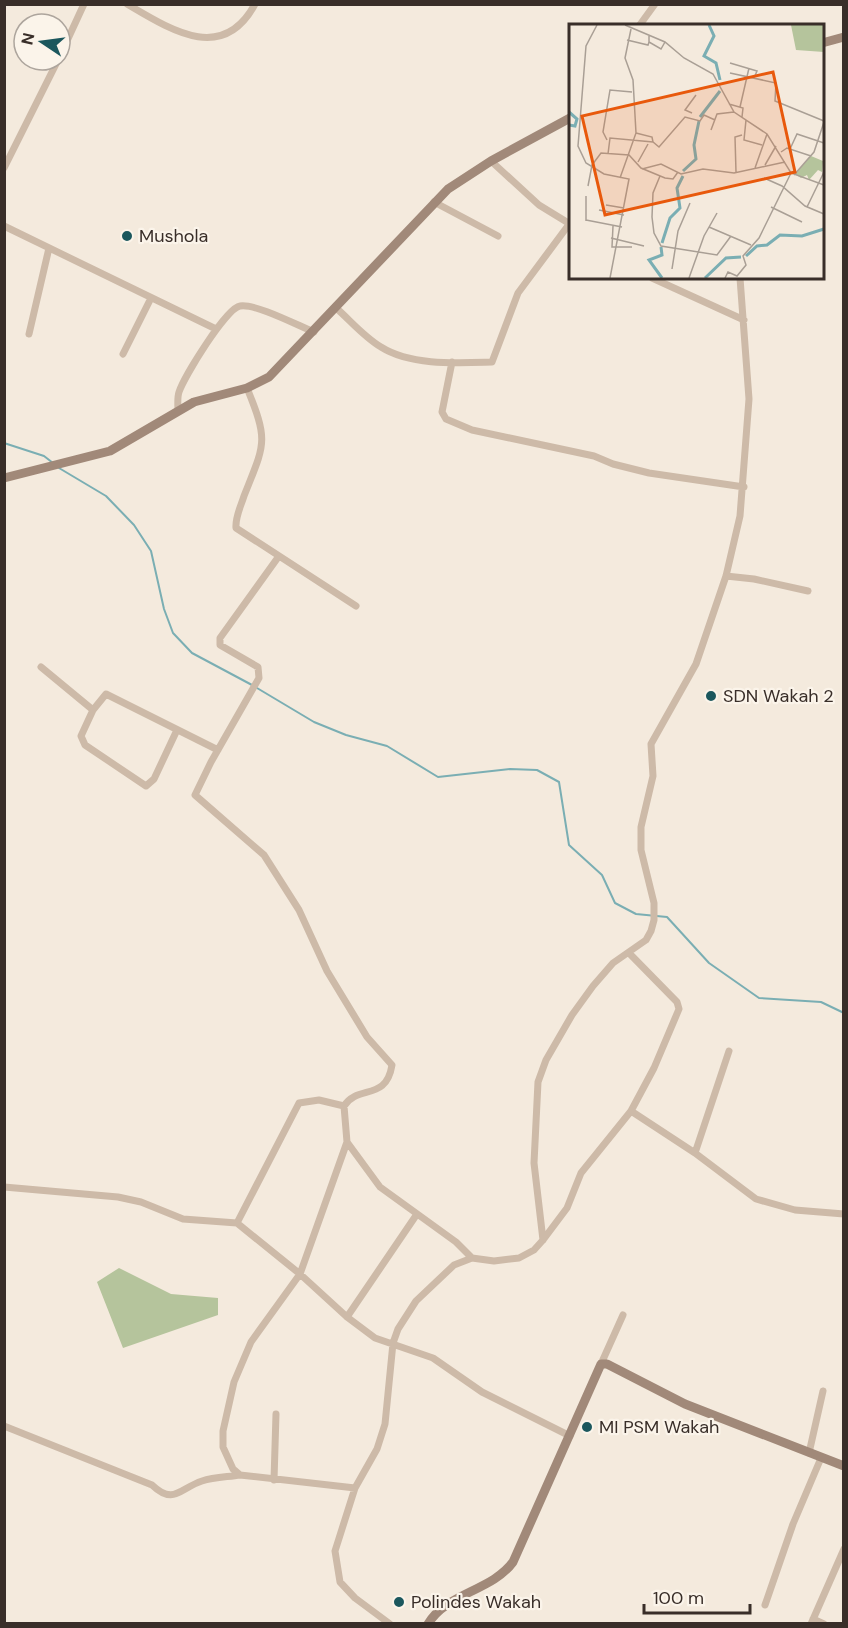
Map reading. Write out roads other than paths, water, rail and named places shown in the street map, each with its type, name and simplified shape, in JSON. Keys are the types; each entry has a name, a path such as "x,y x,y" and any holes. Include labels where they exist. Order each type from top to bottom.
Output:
{"main road":[{"path":"824,42 843,37"},
{"path":"4,478 122,446 178,411 207,397 247,388 274,374 434,202 491,160 569,119"},
{"path":"428,1623 437,1611 499,1578 507,1570 601,1364 607,1364 685,1404 843,1466"}],"street":[{"path":"72,30 84,4"},
{"path":"127,4 195,36 217,39 235,31 255,4"},
{"path":"640,24 655,4"},
{"path":"4,168 7,155 51,72"},
{"path":"491,160 539,205 569,222"},
{"path":"434,202 498,236"},
{"path":"335,307 383,349 413,358 452,362 492,362 518,293 569,224"},
{"path":"4,226 216,329"},
{"path":"29,334 49,248"},
{"path":"654,279 744,320"},
{"path":"543,1240 534,1163 535,1102 538,1082 546,1060 572,1015 613,963 646,940 654,920 654,903 641,850 641,827 652,777 651,744 696,664 726,576 744,487 748,399 740,279"},
{"path":"123,354 151,298"},
{"path":"178,411 179,393 216,329 232,309 246,306 315,332"},
{"path":"452,362 442,412 453,423 490,435 594,456 613,464 650,473 744,487"},
{"path":"247,388 261,422 263,444 238,512 236,528 356,606"},
{"path":"279,556 220,638 220,645 255,664 260,674 254,689 218,750 196,793 196,798 217,812 264,855 299,910 327,971 367,1037 392,1065 390,1078 383,1086 353,1097 344,1106"},
{"path":"726,576 754,579 808,591"},
{"path":"41,667 93,710"},
{"path":"177,730 154,780 146,786 129,776 82,740 84,728 93,710 106,694 218,750"},
{"path":"390,1623 355,1598 340,1582 335,1551 355,1488 377,1449 385,1424 393,1343 402,1320 422,1294 454,1265 472,1258 494,1261 519,1258 534,1250 567,1208 581,1173 631,1111 654,1068 679,1009 677,1002 629,953"},
{"path":"695,1153 729,1051"},
{"path":"237,1223 299,1103 319,1100 344,1106"},
{"path":"240,1475 233,1469 223,1446 223,1431 234,1382 251,1341 300,1274 347,1142 344,1106"},
{"path":"631,1111 695,1153 756,1199 795,1210 843,1214"},
{"path":"347,1142 380,1187 456,1242 472,1258"},
{"path":"4,1187 118,1197 141,1202 183,1220 237,1223 375,1338 433,1358 482,1392 570,1436"},
{"path":"347,1317 417,1214"},
{"path":"601,1364 622,1315"},
{"path":"809,1454 823,1391"},
{"path":"274,1480 276,1414"},
{"path":"4,1426 152,1485 167,1495 177,1494 203,1481 240,1475 355,1488"},
{"path":"765,1605 821,1458"},
{"path":"824,1623 812,1621 843,1549"}],"waterway":[{"path":"4,443 44,456 53,463"},
{"path":"59,468 106,496 134,525 151,551 164,609 173,633 192,653 252,685"},
{"path":"257,688 314,722 346,735 387,746 438,777 510,769 537,770 559,782 569,845 602,875 615,903 636,914 667,917 709,963 759,998 821,1002 844,1013"}],"place":[{"name":"Mushola","path":"127,236"},
{"name":"SDN Wakah 2","path":"711,696"},
{"name":"MI PSM Wakah","path":"587,1427"},
{"name":"Polindes Wakah","path":"399,1602"}]}
